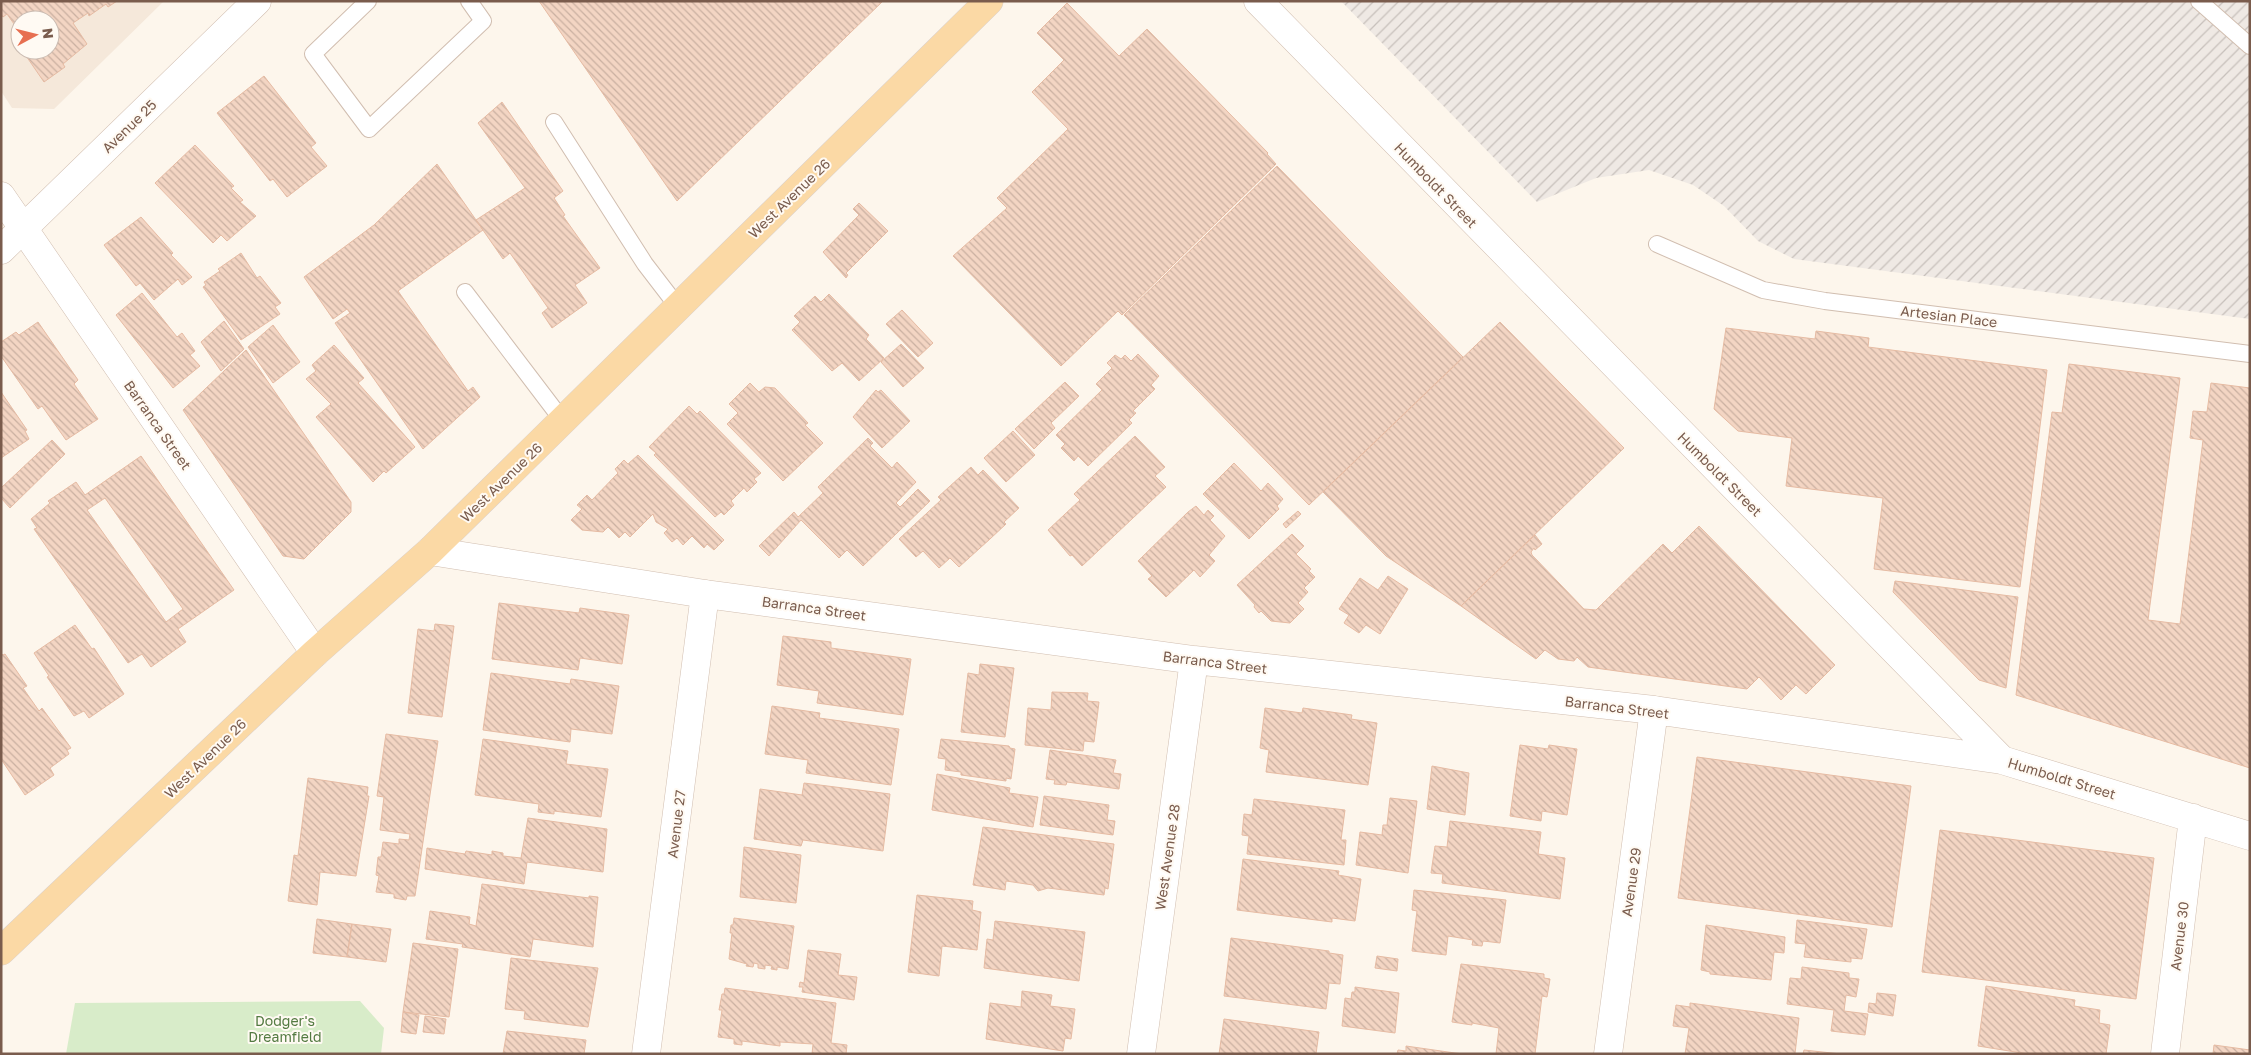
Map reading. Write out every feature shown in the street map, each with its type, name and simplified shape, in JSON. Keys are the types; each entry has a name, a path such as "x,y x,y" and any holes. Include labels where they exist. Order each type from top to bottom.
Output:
{"main road":[{"name":"West Avenue 26","path":"1,951 315,653 430,551 989,1"}],"street":[{"name":"Avenue 25","path":"1,250 257,1"},
{"name":"Humboldt Street","path":"1258,1 2002,760 2250,836"},
{"name":"Barranca Street","path":"1,196 315,653"},
{"name":"Barranca Street","path":"430,551 705,594 1194,660 1654,710 2002,760"},
{"name":"Avenue 27","path":"646,1054 705,594"},
{"name":"West Avenue 28","path":"1141,1054 1194,660"},
{"name":"Avenue 29","path":"1608,1054 1654,710"},
{"name":"Avenue 30","path":"2165,1054 2193,818"}],"lane":[{"path":"368,1 314,54 369,129 483,21 468,1"},
{"path":"2200,1 2250,46"},
{"path":"554,122 645,264 678,307"},
{"name":"Artesian Place","path":"1657,244 1763,290 1825,301 2250,354"},
{"path":"465,292 563,421"}],"shaded area":[{"path":"1,1 164,1 54,109 12,108 1,91"},
{"path":"1341,1 2250,1 2250,319 1794,259 1758,241 1724,206 1693,185 1649,170 1596,178 1537,202"}],"green space":[{"name":"Dodger's Dreamfield","path":"360,1001 384,1028 381,1054 66,1054 75,1003"}],"building":[{"path":"1,1 117,1 108,7 106,4 89,16 88,13 73,23 87,44 63,64 65,67 44,82 29,60 60,60 60,10 10,10 10,18 7,14 3,17 1,14"},
{"path":"539,1 883,1 677,201"},
{"path":"1067,3 1119,56 1147,29 1268,153 1276,164 1122,315 1118,311 1061,366 953,256 1007,208 997,198 1068,129 1032,92 1064,60 1037,33"},
{"path":"264,76 316,143 311,147 327,166 287,197 273,179 270,181 217,113"},
{"path":"502,102 563,191 554,198 565,215 563,216 600,268 575,285 587,303 552,328 542,313 548,308 510,253 503,259 476,220 525,188 478,123"},
{"path":"195,145 234,186 231,188 243,200 240,202 256,216 227,241 221,235 213,243 155,183"},
{"path":"437,164 483,230 398,291 468,391 473,387 480,397 423,449 335,323 350,313 347,309 333,319 304,277 374,225"},
{"path":"1277,166 1463,357 1309,505 1124,315"},
{"path":"859,203 888,231 846,273 848,275 846,278 823,252 859,215 853,209"},
{"path":"141,217 173,253 171,255 192,277 182,285 178,279 154,300 140,283 136,286 104,245"},
{"path":"241,253 257,278 260,276 281,303 275,307 280,314 241,340 203,287 206,285 204,282 220,271 218,269"},
{"path":"142,293 177,337 182,333 195,351 190,355 200,366 173,388 116,315"},
{"path":"829,294 869,335 866,339 884,358 859,381 842,363 832,371 792,330 800,322 794,316 815,296 821,302"},
{"path":"902,310 933,343 918,357 886,324"},
{"path":"224,321 244,349 221,371 201,342"},
{"path":"38,322 78,380 74,384 98,419 66,440 42,406 38,409 1,356 1,342 16,332 19,335"},
{"path":"1500,322 1624,448 1461,606 1386,556 1323,492"},
{"path":"273,325 300,362 273,383 248,347"},
{"path":"1726,328 1815,339 1816,331 1869,338 1868,347 2047,370 2020,587 1874,569 1883,498 1786,486 1792,438 1738,431 1714,409"},
{"path":"901,344 924,368 903,387 881,362"},
{"path":"334,345 364,378 358,383 415,447 373,482 316,417 331,404 306,379 316,371 312,365"},
{"path":"246,350 351,502 351,512 304,559 283,556 183,410"},
{"path":"1138,354 1159,376 1151,385 1155,389 1133,411 1136,413 1129,420 1132,423 1088,466 1078,456 1074,461 1061,448 1065,444 1056,435 1102,390 1096,384 1112,368 1107,363 1115,355 1121,359 1125,355 1131,361"},
{"path":"2069,364 2180,378 2148,620 2180,624 2203,440 2190,438 2193,411 2207,412 2211,383 2250,388 2250,768 2016,695 2052,412 2062,413"},
{"path":"1065,382 1079,396 1051,423 1055,428 1034,449 1015,429"},
{"path":"750,383 759,392 765,387 775,388 808,423 805,425 823,443 783,481 727,424 738,413 729,404"},
{"path":"876,390 878,392 881,390 910,421 882,448 853,417"},
{"path":"1,392 27,430 25,431 29,439 1,458"},
{"path":"689,406 697,414 700,411 761,473 754,479 757,482 747,492 744,488 731,501 734,505 724,515 721,512 715,517 654,455 656,453 649,447"},
{"path":"1013,431 1035,455 1006,482 984,458"},
{"path":"1135,436 1165,467 1155,476 1166,487 1082,566 1072,555 1070,556 1048,530 1080,500 1074,494"},
{"path":"868,438 873,443 870,446 892,468 897,462 916,482 896,503 900,507 918,489 930,501 863,566 847,550 839,558 801,520 769,556 759,546 794,512 798,517 823,493 818,487"},
{"path":"52,440 65,454 10,508 1,498 1,488"},
{"path":"638,455 724,540 714,550 707,544 704,548 692,536 683,545 677,538 672,542 664,533 668,529 656,522 653,514 630,537 625,532 619,538 608,527 603,532 582,530 571,520 582,509 577,505 587,495 592,500 618,473 615,469 624,460 628,464"},
{"path":"141,456 234,590 178,629 186,642 151,667 142,654 128,663 34,529 37,528 31,519 50,503 48,501 76,482 85,495","holes":["105,498 183,609 166,622 87,510"]},
{"path":"1234,463 1261,491 1268,483 1283,499 1277,506 1279,509 1249,539 1203,494"},
{"path":"971,467 978,475 983,470 1019,508 1004,522 1006,524 959,567 950,558 939,568 923,551 916,557 899,539 941,500 938,497"},
{"path":"1196,506 1204,515 1208,510 1214,516 1210,520 1225,536 1209,555 1215,561 1200,577 1194,570 1166,597 1148,579 1152,576 1138,561"},
{"path":"1298,511 1301,514 1286,528 1283,524"},
{"path":"1699,526 1835,665 1806,694 1796,685 1781,700 1759,677 1747,689 1588,667 1577,657 1574,661 1558,659 1545,650 1536,659 1461,606 1535,535 1542,544 1535,550 1534,548 1531,552 1532,555 1584,609 1596,610 1663,544 1672,553"},
{"path":"1292,534 1304,546 1296,554 1311,569 1309,571 1315,577 1304,588 1308,592 1298,603 1304,609 1290,623 1271,621 1261,611 1259,613 1254,607 1255,605 1237,585"},
{"path":"1388,576 1408,589 1380,634 1366,625 1359,633 1344,623 1349,615 1339,609 1360,578 1378,590"},
{"path":"1895,581 2018,597 2006,688 1979,680 1893,592"},
{"path":"499,603 579,613 580,608 629,615 622,664 580,658 578,670 492,659"},
{"path":"435,624 454,626 442,717 408,713 418,629 434,631"},
{"path":"75,625 92,649 94,648 124,694 89,718 84,711 74,716 47,677 49,676 34,653"},
{"path":"783,636 831,642 831,648 911,659 903,715 817,703 819,691 777,685"},
{"path":"1,653 5,654 27,686 23,688 39,711 42,708 71,748 67,750 69,754 50,768 54,775 25,795 1,759"},
{"path":"980,664 1014,668 1005,737 961,732 968,673 979,675"},
{"path":"491,673 570,684 571,679 619,686 612,734 571,729 570,742 483,730"},
{"path":"1052,692 1088,693 1087,701 1099,702 1094,742 1084,741 1083,751 1025,745 1028,708 1051,710"},
{"path":"772,706 820,713 819,718 899,729 891,785 806,773 808,760 765,754"},
{"path":"1265,708 1302,713 1303,708 1352,715 1351,719 1377,723 1368,785 1266,772 1269,750 1260,748"},
{"path":"386,734 438,741 415,896 407,896 406,900 394,898 394,894 376,892 379,876 376,875 378,857 381,857 383,842 399,844 399,839 409,840 410,834 380,830 384,797 377,796"},
{"path":"483,739 568,751 566,764 608,769 601,817 554,811 554,814 538,812 539,804 475,795"},
{"path":"941,739 1009,746 1015,749 1011,779 1006,778 1006,781 961,775 961,772 945,770 946,759 938,758"},
{"path":"1520,745 1548,749 1549,745 1577,749 1567,815 1542,811 1541,821 1510,816"},
{"path":"1050,750 1116,760 1113,773 1121,774 1119,789 1067,782 1066,785 1054,784 1055,780 1046,779"},
{"path":"1697,757 1911,786 1892,927 1678,898"},
{"path":"1432,766 1469,773 1465,815 1427,809"},
{"path":"937,774 1010,788 1009,793 1038,797 1033,827 932,810"},
{"path":"308,778 368,787 367,796 369,796 356,876 320,872 317,905 288,901 294,855 298,856"},
{"path":"804,783 890,794 883,851 803,840 801,846 754,839 760,789 802,795"},
{"path":"1044,796 1109,805 1107,820 1115,821 1113,835 1040,825"},
{"path":"1390,798 1417,801 1408,873 1356,865 1360,832 1382,835 1383,825 1387,825"},
{"path":"1254,799 1345,810 1341,840 1346,840 1344,865 1247,854 1249,836 1242,835 1244,814 1252,815"},
{"path":"528,818 607,829 603,872 527,862 524,884 425,869 427,848 465,854 466,851 492,855 492,851 503,853 503,856 521,858"},
{"path":"1450,821 1541,832 1538,854 1565,858 1560,899 1442,883 1443,874 1431,873 1435,846 1447,847"},
{"path":"983,827 1114,844 1108,889 1105,888 1104,895 1048,888 1038,891 1033,885 1006,881 1005,890 973,885"},
{"path":"1940,830 2154,858 2136,999 1922,972"},
{"path":"744,847 801,855 796,903 740,897"},
{"path":"1243,859 1339,871 1338,875 1361,879 1355,921 1332,918 1332,922 1237,910"},
{"path":"482,884 589,898 589,896 598,897 593,947 533,939 530,957 462,947 463,944 426,939 430,911 470,917 469,924 476,926"},
{"path":"1414,890 1506,900 1500,943 1483,941 1482,946 1472,945 1473,940 1448,936 1446,955 1412,951 1417,911 1412,910"},
{"path":"917,895 973,901 972,910 981,912 977,950 942,946 939,976 908,972"},
{"path":"734,918 794,926 788,969 777,967 777,970 771,969 772,966 765,965 765,969 758,968 758,964 754,963 753,967 746,966 747,964 729,959 732,933 730,933"},
{"path":"317,919 352,924 347,957 313,953"},
{"path":"1797,920 1867,929 1862,959 1851,958 1851,962 1804,957 1806,944 1795,943"},
{"path":"995,921 1085,932 1079,981 984,968 987,939 993,940"},
{"path":"352,924 391,929 386,962 347,957"},
{"path":"1706,925 1785,937 1784,953 1774,952 1771,980 1710,974 1710,972 1701,970"},
{"path":"1231,938 1329,951 1329,953 1343,955 1340,984 1329,983 1326,1009 1224,996"},
{"path":"413,943 458,949 449,1017 403,1012"},
{"path":"808,950 841,954 838,975 857,977 854,1000 802,992 803,987 799,987 800,982 804,983"},
{"path":"1377,956 1398,959 1397,971 1375,968"},
{"path":"511,958 598,968 588,1027 524,1019 525,1011 505,1009"},
{"path":"1461,964 1544,974 1544,978 1550,979 1547,997 1542,996 1535,1054 1496,1054 1499,1028 1472,1023 1472,1025 1452,1022"},
{"path":"1802,967 1849,973 1849,978 1859,979 1856,997 1846,995 1844,1011 1868,1014 1865,1035 1831,1031 1834,1010 1787,1004 1790,978 1801,979"},
{"path":"1986,986 2075,1000 2074,1006 2100,1010 2099,1023 2110,1025 2106,1054 2028,1054 1978,1046"},
{"path":"1355,987 1399,993 1395,1033 1342,1026 1345,998 1351,999 1352,992 1355,992"},
{"path":"725,988 836,1003 831,1043 847,1045 846,1054 812,1054 813,1044 780,1042 780,1046 742,1041 742,1045 734,1044 734,1039 718,1037 722,1010 719,1010"},
{"path":"1022,991 1052,995 1050,1006 1075,1009 1071,1039 1065,1038 1063,1051 986,1039 990,1003 1021,1007"},
{"path":"1877,993 1896,995 1893,1016 1868,1012 1869,1003 1876,1004"},
{"path":"1690,1003 1799,1018 1795,1054 1685,1054 1689,1028 1673,1026 1676,1005 1690,1007"},
{"path":"403,1012 419,1015 416,1034 401,1032"},
{"path":"425,1016 446,1019 444,1034 423,1032"},
{"path":"1224,1019 1319,1032 1316,1054 1219,1054"},
{"path":"507,1031 586,1040 584,1054 503,1054"},
{"path":"2214,1045 2250,1050 2250,1054 2213,1054"},
{"path":"1406,1046 1465,1054 1397,1054 1398,1050 1406,1051"},
{"path":"1804,1050 1841,1054 1803,1054"}]}
